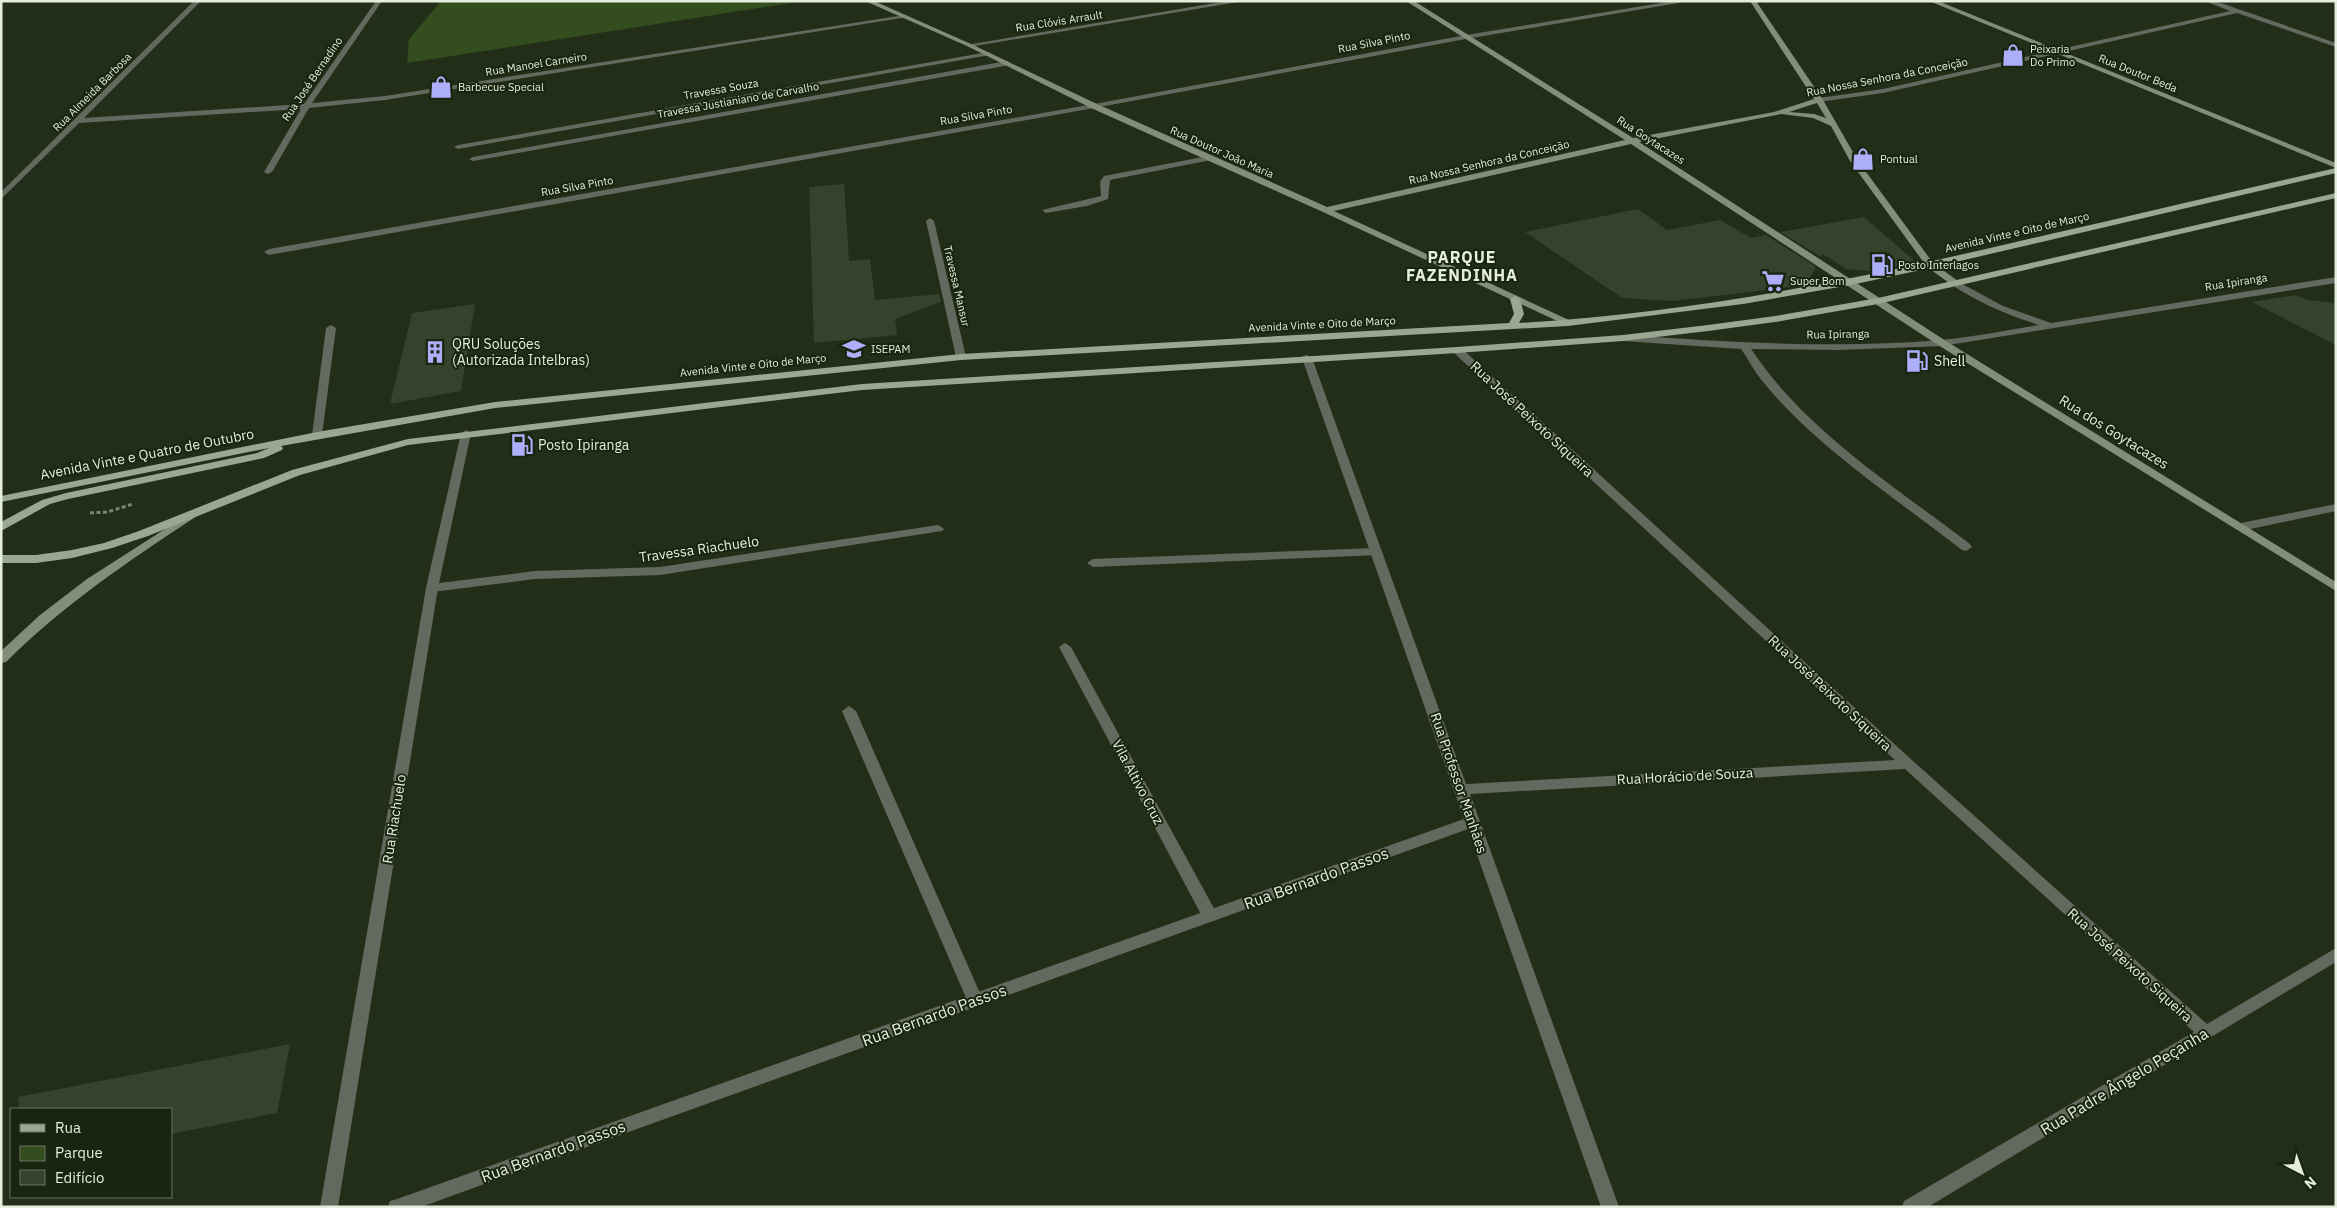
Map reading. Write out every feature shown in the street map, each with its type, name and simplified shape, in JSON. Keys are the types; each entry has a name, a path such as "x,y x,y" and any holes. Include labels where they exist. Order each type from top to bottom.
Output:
{"main road":[{"name":"Avenida Vinte e Oito de Março","path":"299,438 494,405 961,356 1568,323 1743,301 1851,282 1930,265 2336,168"},
{"path":"1,559 43,558 84,551 138,534 280,478 345,457 408,442 466,433 862,388 1623,338 1775,319 1878,301 2336,195"},
{"path":"1513,325 1520,314 1514,299"},
{"path":"1568,323 1598,335 1623,338"},
{"path":"1,528 46,502 260,456 299,438"},
{"name":"Avenida Vinte e Quatro de Outubro","path":"1,498 299,438"}],"street":[{"name":"Rua Almeida Barbosa","path":"1,197 198,1"},
{"name":"Rua José Bernadino","path":"268,172 306,106 379,1"},
{"name":"Rua Doutor João Maria","path":"868,1 969,45 1094,106 1326,210 1568,323"},
{"name":"Rua Clóvis Arrault","path":"969,45 1241,1"},
{"name":"Rua Goytacazes","path":"1409,1 1632,141 1878,301"},
{"name":"Rua Silva Pinto","path":"269,252 1094,106 1466,37 1688,1"},
{"path":"1753,1 1819,100 1854,161 1930,265 1955,283"},
{"name":"Rua Doutor Beda","path":"1932,1 2336,168"},
{"path":"2208,1 2336,45"},
{"name":"Rua Nossa Senhora da Conceição","path":"1326,210 1632,141 1775,114 1819,100 1883,91 2238,11"},
{"name":"Rua Manoel Carneiro","path":"79,121 306,106 452,89 905,17"},
{"name":"Travessa Souza","path":"458,146 988,54"},
{"name":"Travessa Justianiano de Carvalho","path":"473,159 1007,63"},
{"name":"Rua Nossa Senhora da Conceição","path":"1775,114 1814,116 1834,124"},
{"path":"1046,210 1097,201 1106,196 1104,182 1107,178 1208,158"},
{"name":"Travessa Mansur","path":"930,221 961,356"},
{"name":"Rua Ipiranga","path":"1623,338 1744,346 1838,347 1942,343 2335,280"},
{"name":"Rua Ipiranga","path":"1955,283 1978,300 1994,307 2052,325"},
{"name":"Rua dos Goytacazes","path":"1878,301 1942,343 2336,587"},
{"path":"316,435 331,328"},
{"path":"1744,346 1771,385 1802,415 1846,453 1966,547"},
{"name":"Rua José Peixoto Siqueira","path":"1457,350 1908,764 2206,1033"},
{"name":"Rua Professor Manhães","path":"1307,358 1610,1207"},
{"name":"Rua Riachuelo","path":"329,1207 432,588 466,433"},
{"path":"2241,527 2336,507"},
{"path":"1,658 30,629 93,579 196,512"},
{"name":"Travessa Riachuelo","path":"432,588 535,575 660,571 938,529"},
{"path":"1093,563 1376,552"},
{"name":"Vila Altivo Cruz","path":"1065,647 1210,916"},
{"path":"849,712 975,1000"},
{"name":"Rua Horácio de Souza","path":"1462,789 1908,764"},
{"name":"Rua Bernardo Passos","path":"397,1207 1472,822"},
{"name":"Rua Padre Ângelo Peçanha","path":"1911,1207 2336,954"}],"green space":[{"path":"441,1 804,1 407,63 409,39"}],"building":[{"path":"844,184 849,261 870,259 875,300 939,294 941,302 895,319 897,335 814,343 809,187"},
{"path":"1638,209 1667,230 1720,220 1751,238 1766,235 1816,267 1806,285 1673,301 1622,298 1525,232"},
{"path":"1864,217 1916,262 1869,271 1846,269 1823,254 1821,257 1781,232"},
{"path":"2296,295 2307,300 2336,303 2336,345 2252,302"},
{"name":"QRU Soluções (Autorizada Intelbras)","path":"475,304 461,391 390,404 412,313"},
{"path":"290,1044 277,1113 172,1134 172,1108 19,1108 18,1097"}],"place":[{"name":"Peixaria Do Primo","path":"2013,55"},
{"name":"Barbecue Special","path":"441,87"},
{"name":"Pontual","path":"1863,159"},
{"name":"Posto Interlagos","path":"1882,265"},
{"name":"Super Bom","path":"1773,281"},
{"name":"ISEPAM","path":"854,349"},
{"name":"QRU Soluções (Autorizada Intelbras)","path":"435,352"},
{"name":"Shell","path":"1917,361"},
{"name":"Posto Ipiranga","path":"522,445"}],"district":[{"name":"PARQUE FAZENDINHA","path":"1462,266"}]}
